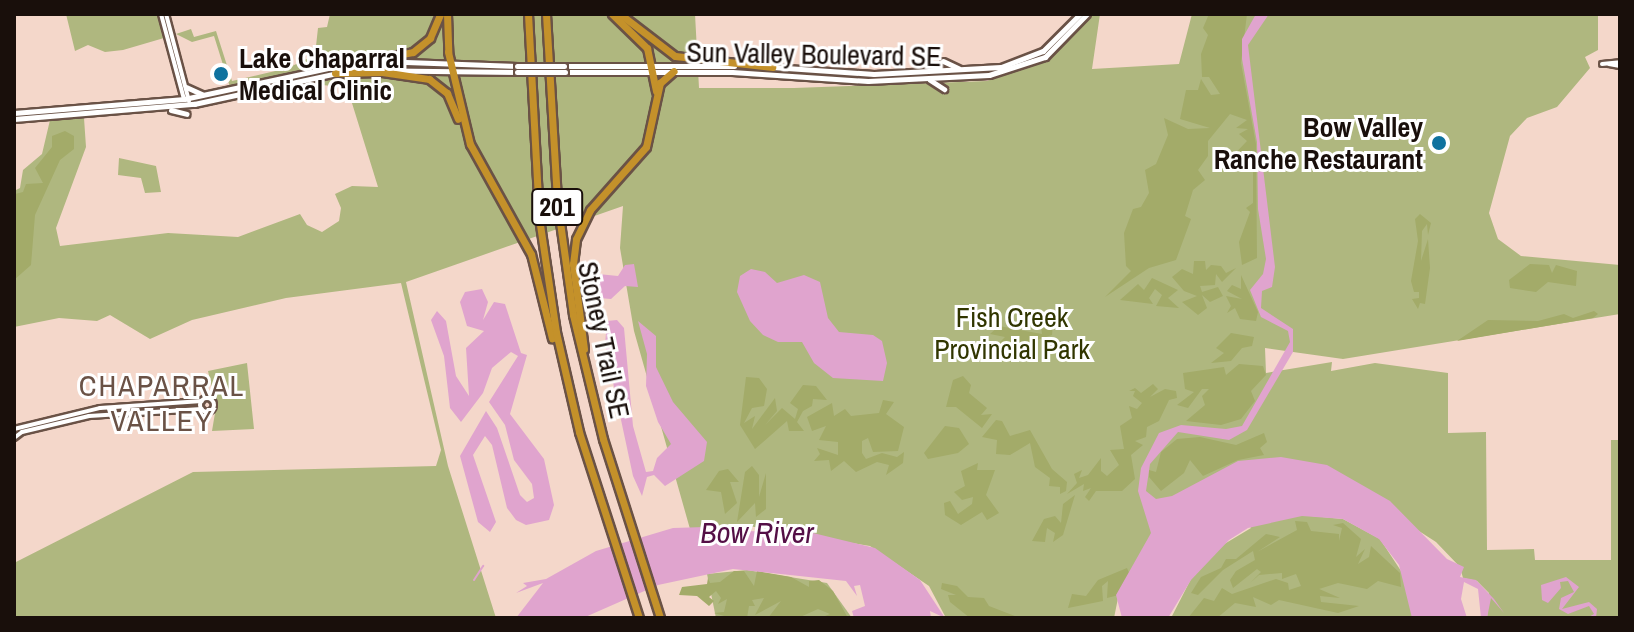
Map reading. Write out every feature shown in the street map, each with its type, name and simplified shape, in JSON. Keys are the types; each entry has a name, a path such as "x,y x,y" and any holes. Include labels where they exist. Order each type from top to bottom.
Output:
{"highway":[{"path":"334,70 418,50 432,35 440,14"},
{"path":"447,14 451,68 470,144 487,182"},
{"name":"Stoney Trail SE","path":"528,14 539,218 570,403 638,616"},
{"name":"Stoney Trail SE","path":"546,14 560,236 591,397 659,614"},
{"path":"612,14 639,36 652,68 657,105"},
{"path":"620,14 675,56 772,67"},
{"path":"334,70 390,72 440,85 453,102 469,150 531,254 570,403"},
{"path":"591,397 574,276 576,239 590,210 645,149 660,82 674,71"}],"main road":[{"name":"Sun Valley Boulevard SE","path":"334,70 379,61 451,68 772,67 874,74 967,70 1030,58 1055,42 1080,14"},
{"name":"Sun Valley Boulevard SE","path":"652,68 868,81 1024,68 1058,48 1087,14"},
{"path":"943,61 967,70"},
{"path":"14,119 158,109 334,70"},
{"path":"14,113 187,102 334,70"},
{"path":"921,78 944,89"},
{"path":"186,87 211,95"},
{"path":"158,109 187,114"}],"street":[{"path":"164,14 186,87 187,102"},
{"path":"164,14 187,102"},
{"path":"1602,64 1620,64"},
{"path":"211,399 214,407 89,416 14,434 100,408 211,399"},
{"path":"202,401 202,409"}],"green space":[{"path":"66,14 157,14 164,38 123,50 105,52 88,45 75,51"},
{"name":"Fish Creek Provincial Park","path":"330,14 695,14 699,88 794,88 987,81 1049,58 1090,14 1100,14 1092,69 1179,64 1192,14 1598,14 1598,50 1585,57 1590,68 1557,107 1527,118 1510,136 1489,213 1498,239 1521,256 1620,265 1620,314 1343,359 1265,348 1266,373 1332,362 1331,371 1375,363 1448,373 1448,433 1486,432 1487,550 1534,549 1535,560 1611,560 1611,440 1620,440 1620,618 1487,618 1489,593 1477,581 1463,578 1460,567 1436,542 1335,477 1118,598 1114,618 946,618 929,586 870,546 736,524 690,529 634,331 620,248 623,206 406,282 448,466 496,618 14,618 14,563 193,472 436,466 441,450 401,283 286,298 192,320 150,339 110,315 97,321 59,318 14,327 14,191 20,188 23,170 42,154 50,120 84,118 86,147 56,228 60,246 168,233 238,237 300,214 307,225 322,232 339,221 341,208 335,194 352,186 378,187 347,87 321,85 320,68 230,87 214,36 192,42 176,34 191,29 194,37 216,31 232,81 288,68 315,55 318,28 327,27"},
{"path":"1209,14 1247,14 1241,63 1256,144 1257,258 1242,265 1239,242 1250,212 1246,208 1253,203 1253,163 1225,164 1247,141 1239,134 1248,129 1236,128 1247,120 1230,114 1208,141 1208,156 1198,170 1205,180 1193,190 1185,216 1191,219 1176,260 1149,268 1105,297 1131,271 1126,266 1124,233 1133,209 1141,207 1149,193 1145,170 1156,164 1168,135 1164,118 1188,129 1210,128 1180,119 1186,90 1198,90 1201,79 1211,95 1220,94 1209,77 1202,77 1201,54 1208,35 1203,28"},
{"path":"65,131 74,136 74,149 60,160 35,215 31,265 14,280 15,194 23,192 26,184 43,183 35,168 52,147 52,136"},
{"path":"119,158 156,166 161,192 145,193 141,178 118,175"},
{"path":"1420,214 1431,223 1428,235 1427,224 1422,231 1421,261 1428,239 1430,268 1425,304 1420,303 1418,309 1412,299 1419,298 1419,292 1414,292 1411,281 1418,241 1415,219"},
{"path":"1194,261 1205,261 1206,270 1211,265 1221,266 1226,273 1236,268 1222,282 1216,274 1215,285 1200,286 1202,292 1218,287 1223,296 1210,302 1202,295 1207,308 1198,315 1182,302 1197,296 1184,291 1172,277 1182,269 1193,274"},
{"path":"1530,264 1549,265 1552,273 1556,265 1577,271 1576,286 1548,282 1536,292 1510,288 1509,280"},
{"path":"1241,275 1258,312 1256,321 1240,319 1235,308 1227,313 1231,306 1226,296 1242,299 1227,291 1232,285 1241,289"},
{"path":"1152,278 1178,290 1168,298 1179,308 1156,306 1162,295 1155,289 1149,298 1153,304 1120,300 1138,284 1144,290"},
{"path":"1594,311 1598,314 1593,318 1457,341 1488,320 1538,321 1564,314 1573,318"},
{"path":"1025,320 1053,323 1052,335 1004,351 1009,341 997,345 1005,337 990,334 999,326 1042,334 1041,326"},
{"path":"1231,333 1254,337 1252,346 1242,348 1231,361 1211,363 1224,353 1216,348"},
{"path":"247,363 254,429 212,431 216,407 208,371"},
{"path":"1239,364 1263,366 1266,375 1251,391 1255,401 1241,419 1221,425 1186,421 1205,405 1202,396 1209,389 1202,389 1188,408 1177,405 1194,392 1185,389 1183,373 1224,367 1226,375"},
{"path":"963,376 971,385 969,393 987,408 981,415 992,414 982,428 956,407 946,407 953,380"},
{"path":"746,377 759,378 767,389 764,406 752,408 744,423 755,416 752,429 775,398 777,411 765,425 782,408 795,419 798,409 790,403 803,385 816,386 827,400 813,399 812,406 803,411 797,422 804,431 789,431 787,421 755,449 740,425"},
{"path":"1153,384 1158,389 1150,397 1165,389 1176,391 1177,398 1169,400 1159,421 1147,427 1146,437 1135,441 1143,445 1131,455 1135,479 1122,491 1096,491 1089,501 1085,497 1091,488 1083,491 1084,484 1067,494 1077,483 1074,474 1082,470 1079,478 1088,475 1101,458 1101,471 1107,476 1119,465 1110,450 1124,449 1120,426 1132,418 1129,406 1137,409 1142,403 1133,396 1135,391 1129,391 1135,388 1141,393"},
{"path":"883,400 894,402 886,414 904,427 898,451 873,452 868,438 862,441 862,453 866,459 882,453 897,457 904,452 903,463 886,475 889,465 877,462 856,472 844,461 831,471 829,460 814,461 820,454 817,448 838,455 838,442 819,440 826,426 812,431 807,417 832,403 834,416 845,409 851,416 879,413"},
{"path":"996,420 1002,421 1010,436 1030,430 1052,469 1067,482 1066,491 1060,494 1060,487 1049,486 1050,478 1035,467 1030,443 1010,455 996,454 997,440 982,437"},
{"path":"945,426 959,428 969,444 958,453 928,459 924,453"},
{"path":"1264,433 1267,442 1260,448 1264,455 1238,460 1203,476 1190,460 1184,473 1161,491 1149,477 1149,470 1156,472 1161,452 1177,439 1200,437 1236,445"},
{"path":"978,463 977,470 995,470 986,495 999,513 987,520 982,512 961,525 945,515 944,503 950,501 958,514 972,504 973,497 962,500 954,492 965,486 961,471"},
{"path":"752,466 759,475 759,497 766,473 766,509 756,517 755,503 737,522 745,472"},
{"path":"728,469 739,482 730,482 737,503 725,514 721,492 706,490 719,471"},
{"path":"1075,495 1063,535 1053,542 1055,533 1047,528 1045,542 1032,541 1044,519 1055,516 1061,523 1063,504"},
{"path":"1240,509 1343,519 1380,539 1403,574 1416,618 1171,618 1191,579 1221,546 1251,528"},
{"path":"1295,521 1307,522 1311,531 1339,534 1339,541 1342,528 1333,525 1343,523 1361,539 1356,557 1365,549 1358,564 1369,557 1371,546 1400,573 1401,587 1378,581 1367,589 1338,583 1319,589 1340,598 1320,596 1321,602 1359,606 1338,613 1279,600 1271,605 1253,597 1256,607 1235,603 1217,618 1188,618 1204,598 1214,601 1222,588 1232,594 1276,579 1288,583 1289,590 1301,586 1296,574 1282,579 1282,573 1259,575 1250,583 1261,572 1257,569 1233,588 1230,580 1236,571 1255,560 1253,551 1223,570 1198,595 1191,593 1201,577 1221,568 1226,559 1236,559 1266,534 1280,537 1257,552 1297,530"},
{"path":"1127,568 1130,575 1119,595 1107,598 1108,581 1102,586 1103,601 1068,608 1072,594 1086,596 1098,580"},
{"path":"747,570 827,583 852,618 716,618 707,574"},
{"path":"734,571 744,571 754,586 757,571 791,577 809,587 809,581 819,580 833,591 848,618 820,618 830,614 818,609 798,618 768,618 781,601 755,615 764,598 752,600 755,606 749,606 747,618 731,618 714,613 724,612 727,599 718,604 721,598 716,591 709,597 714,601 709,606 697,596 679,595 682,587 707,584 708,578 710,583 720,582"},
{"path":"942,583 957,586 968,597 984,598 989,606 1020,618 970,618 950,602 948,595 956,595 941,589"}],"water":[{"path":"1256,14 1269,14 1248,45 1275,267 1272,287 1262,291 1261,308 1293,329 1293,352 1247,430 1229,440 1178,432 1150,464 1146,491 1156,499 1172,496 1238,461 1281,457 1327,465 1390,501 1447,559 1464,567 1460,577 1476,580 1504,613 1491,598 1487,618 1481,618 1478,589 1464,582 1461,599 1467,618 1412,618 1399,565 1379,539 1343,519 1302,516 1248,528 1229,540 1191,580 1168,618 1122,618 1116,595 1151,533 1138,491 1141,468 1159,433 1181,425 1226,429 1242,426 1290,342 1288,331 1261,317 1250,290 1263,274 1266,259 1258,209 1257,142 1242,59 1242,39"},
{"path":"634,264 638,287 625,286 611,299 599,298 598,274 618,276 625,265"},
{"path":"751,269 765,272 777,283 804,275 820,282 828,318 839,332 873,335 882,341 887,363 883,381 833,378 814,363 802,342 778,342 763,335 750,321 737,292 740,276"},
{"path":"482,289 488,302 483,320 494,302 505,304 521,353 527,355 510,414 544,459 554,505 549,520 526,525 516,520 507,508 492,445 485,436 473,455 496,522 490,532 478,522 460,456 486,411 497,428 520,495 527,502 534,498 532,484 514,460 505,425 489,402 518,356 511,352 492,368 483,393 461,422 450,408 444,356 431,320 437,311 446,321 456,376 469,396 466,348 484,331 467,326 460,302 465,292"},
{"path":"617,320 624,328 633,426 646,472 653,471 657,458 671,444 658,422 646,386 647,354 638,321 656,336 656,367 673,402 707,442 704,461 665,486 654,475 647,477 642,496 633,476 605,345 607,321"},
{"name":"Bow River","path":"737,526 745,531 813,533 875,548 920,580 945,618 930,611 931,618 854,618 852,611 865,606 860,585 854,586 857,596 846,581 733,569 658,585 583,618 516,618 543,583 516,593 527,586 523,583 546,579 596,551 673,528"},
{"path":"1566,577 1579,587 1562,609 1589,602 1597,609 1596,618 1587,618 1594,614 1589,606 1568,614 1559,609 1561,598 1574,592 1568,581 1560,582 1561,588 1548,603 1542,600 1541,585"}],"waterway":[{"path":"474,580 483,566"}],"place":[{"name":"Lake Chaparral Medical Clinic","path":"221,74"},
{"name":"Bow Valley Ranche Restaurant","path":"1439,143"}],"district":[{"name":"CHAPARRAL VALLEY","path":"162,402"}]}
